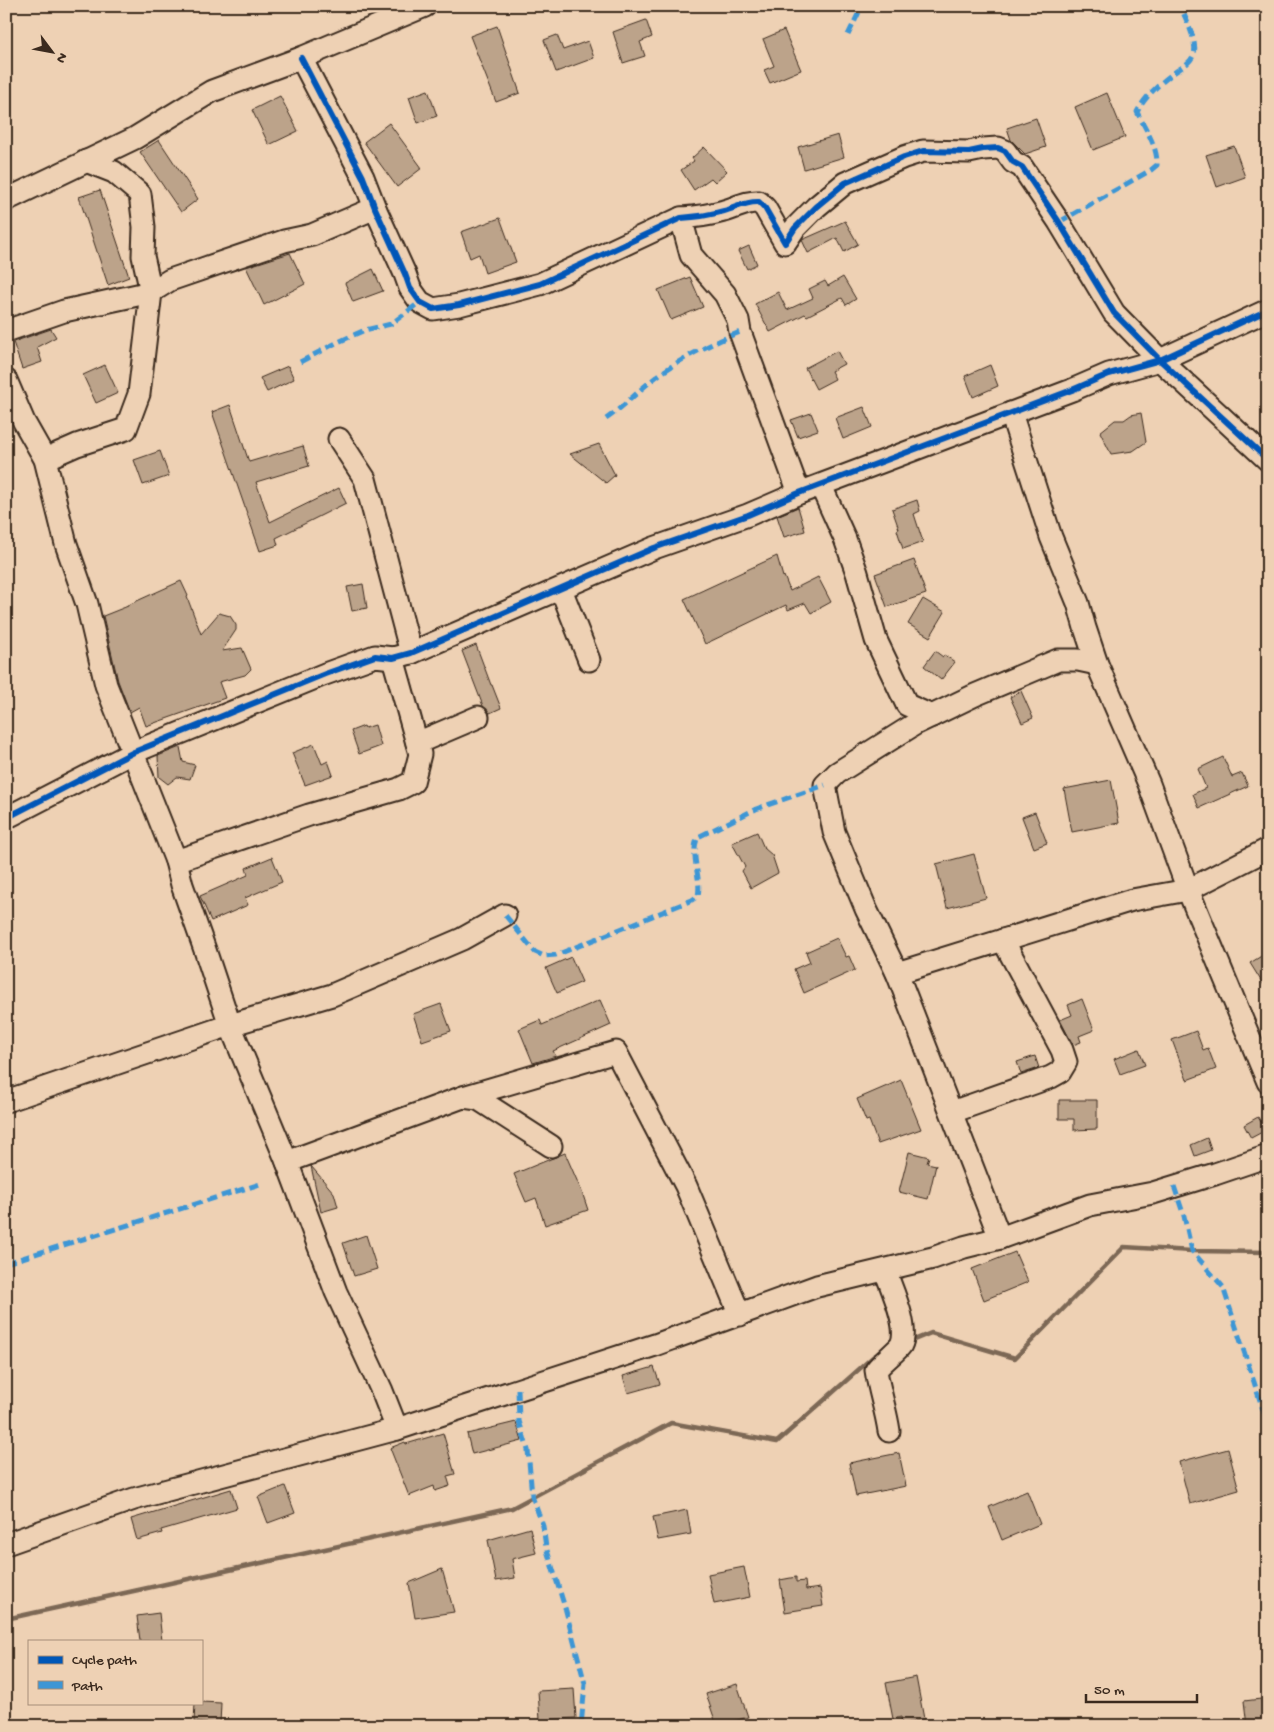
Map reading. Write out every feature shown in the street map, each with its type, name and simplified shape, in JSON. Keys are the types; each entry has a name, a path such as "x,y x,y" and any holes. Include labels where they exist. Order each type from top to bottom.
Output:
{"street":[{"path":"6,200 134,138 212,91 300,58 425,6"},
{"path":"300,58 363,177 374,208 410,288 420,302 433,309 459,305 540,284 681,218 698,217 751,201 759,202 765,208 785,243 795,228 816,207 845,183 890,162 923,151 945,153 998,148 1004,151 1013,162 1022,167 1059,222 1114,313 1160,360 1268,460"},
{"path":"45,459 77,444 126,429 139,394 151,292 143,256 144,226 140,194 114,172 86,161"},
{"path":"6,331 64,311 151,292 170,280 284,241 312,235 374,208"},
{"path":"681,218 691,255 725,294 738,320 740,332 799,493"},
{"path":"6,818 134,752 325,674 375,656 402,656 654,548 748,515 799,493 1072,390 1109,374 1160,360 1268,310"},
{"path":"6,380 24,422 45,459 66,544 87,604 106,684 176,861 182,885 206,950 230,1026 287,1162 336,1292 382,1391 397,1430"},
{"path":"1011,413 1051,537 1078,603 1097,664 1150,784 1188,890 1268,1082"},
{"path":"176,861 309,816 399,789 413,782 420,754 402,656 364,479 339,439"},
{"path":"821,486 858,573 876,640 907,705 902,733"},
{"path":"562,589 589,660"},
{"path":"1000,1238 897,973 866,909 837,839 825,785 837,773 902,733 975,695 1058,660 1078,660 1097,664"},
{"path":"907,705 932,716"},
{"path":"417,743 478,717"},
{"path":"897,973 1132,900 1188,890 1268,849"},
{"path":"6,1101 230,1026 332,995 462,939 505,915"},
{"path":"952,1112 1051,1077 1060,1072 1066,1062 1062,1050 1003,940"},
{"path":"287,1162 463,1097 616,1052 686,1186 740,1315"},
{"path":"463,1097 478,1099 551,1146"},
{"path":"6,1544 134,1498 397,1430 655,1345 817,1286 932,1258 964,1247 1000,1238 1090,1205 1153,1192 1268,1156"},
{"path":"885,1270 898,1308 903,1330 900,1345 876,1370 889,1431"}],"building":[{"path":"646,20 652,37 640,42 645,56 623,63 613,32"},
{"path":"497,26 520,93 496,102 470,36"},
{"path":"784,30 801,70 770,83 764,70 774,66 763,39"},
{"path":"557,35 563,50 588,41 594,58 556,72 544,40"},
{"path":"428,90 437,116 418,123 409,97"},
{"path":"1107,93 1125,137 1093,150 1075,107"},
{"path":"280,96 298,131 269,145 252,110"},
{"path":"1036,118 1046,147 1025,154 1011,140 1007,128"},
{"path":"389,123 422,168 397,187 364,142"},
{"path":"838,135 844,157 804,169 798,147"},
{"path":"159,140 198,199 181,212 140,152"},
{"path":"1234,146 1245,177 1217,187 1206,155"},
{"path":"704,147 727,171 715,182 711,178 694,190 681,170 694,161 692,158"},
{"path":"100,190 129,277 108,285 79,197"},
{"path":"500,218 516,262 485,273 479,254 470,258 461,232"},
{"path":"845,221 858,244 844,252 837,238 808,253 802,240"},
{"path":"749,246 757,264 747,269 738,251"},
{"path":"290,253 305,284 264,305 246,267"},
{"path":"373,269 383,291 353,302 345,283"},
{"path":"690,277 703,307 671,320 658,290"},
{"path":"843,277 856,299 846,305 842,298 770,332 755,304 778,292 787,310 813,298 809,289 825,281 828,286"},
{"path":"51,329 56,337 37,347 42,362 22,369 13,342"},
{"path":"837,351 844,364 831,371 835,379 816,389 805,368"},
{"path":"105,365 118,393 96,403 83,375"},
{"path":"990,365 998,386 973,397 965,376"},
{"path":"288,366 294,379 267,392 260,378"},
{"path":"230,405 249,462 303,446 309,466 256,482 270,522 339,488 346,503 276,538 278,545 260,551 212,412"},
{"path":"864,407 872,427 843,439 835,418"},
{"path":"811,413 818,430 798,437 791,420"},
{"path":"1141,413 1146,442 1133,451 1111,454 1100,432 1115,420 1124,420 1131,415"},
{"path":"599,444 615,475 606,483 570,454"},
{"path":"160,451 169,476 143,485 134,460"},
{"path":"917,500 920,511 914,514 923,542 903,549 892,509"},
{"path":"798,507 805,531 784,537 777,516"},
{"path":"777,556 783,577 790,591 818,577 831,602 811,613 805,603 788,610 786,605 705,644 684,599"},
{"path":"914,560 926,594 887,607 875,574"},
{"path":"181,581 201,634 219,613 230,616 236,625 236,630 222,651 242,648 251,669 245,675 219,682 225,698 146,726 139,707 130,712 118,681 103,616"},
{"path":"363,584 367,608 352,611 347,587"},
{"path":"923,599 945,612 930,637 908,624"},
{"path":"476,645 501,708 490,713 483,706 462,651"},
{"path":"935,651 955,662 941,680 924,666"},
{"path":"1021,691 1033,718 1022,723 1010,697"},
{"path":"375,725 381,746 359,754 351,731 364,726 365,728"},
{"path":"314,744 322,764 328,761 333,775 305,785 292,753"},
{"path":"180,747 183,762 195,765 190,779 177,777 168,784 159,777 158,756"},
{"path":"1223,757 1232,777 1242,773 1248,786 1199,808 1193,794 1206,788 1198,769"},
{"path":"1111,780 1119,823 1072,832 1064,789"},
{"path":"1035,812 1047,843 1034,848 1022,817"},
{"path":"757,832 764,848 772,855 778,873 751,888 742,871 745,867 732,843"},
{"path":"974,854 986,898 947,908 936,864"},
{"path":"272,857 282,882 245,898 248,905 211,921 200,896 248,875 246,868"},
{"path":"837,938 846,957 849,956 855,970 804,993 794,969 810,962 806,952"},
{"path":"1268,952 1268,992 1250,963"},
{"path":"571,957 582,982 557,993 546,968"},
{"path":"1082,999 1094,1030 1079,1036 1081,1042 1073,1045 1060,1020 1072,1015 1068,1005"},
{"path":"600,1000 611,1025 553,1051 556,1056 533,1063 519,1029 540,1020 542,1025"},
{"path":"441,1004 451,1031 422,1041 413,1014"},
{"path":"1196,1031 1203,1050 1208,1048 1216,1069 1187,1080 1172,1040"},
{"path":"1139,1049 1145,1065 1120,1074 1114,1059"},
{"path":"1035,1056 1039,1068 1021,1074 1017,1062"},
{"path":"901,1080 921,1129 878,1144 869,1120 866,1121 857,1099"},
{"path":"1059,1100 1097,1100 1097,1129 1074,1130 1074,1119 1059,1119"},
{"path":"1258,1117 1266,1130 1251,1138 1244,1125"},
{"path":"1207,1138 1211,1150 1195,1156 1191,1145"},
{"path":"909,1152 929,1157 927,1163 936,1165 928,1199 899,1192"},
{"path":"565,1153 588,1210 545,1225 536,1198 526,1202 514,1174"},
{"path":"311,1166 334,1193 338,1207 321,1212"},
{"path":"366,1235 377,1269 354,1276 343,1243"},
{"path":"1015,1252 1028,1282 984,1300 972,1269"},
{"path":"654,1367 660,1384 628,1393 623,1376"},
{"path":"516,1422 522,1441 472,1454 467,1434"},
{"path":"443,1433 455,1474 447,1476 450,1486 435,1491 434,1486 409,1496 390,1448 405,1442 406,1444"},
{"path":"1228,1449 1239,1490 1190,1504 1179,1462"},
{"path":"899,1453 906,1486 856,1496 849,1463"},
{"path":"285,1486 295,1513 268,1523 258,1497"},
{"path":"231,1489 237,1508 161,1530 162,1533 137,1540 131,1519"},
{"path":"1027,1491 1040,1524 1002,1540 989,1507"},
{"path":"687,1510 691,1534 658,1540 653,1517"},
{"path":"530,1528 536,1553 512,1559 515,1578 496,1581 488,1540"},
{"path":"744,1567 750,1597 714,1604 708,1574"},
{"path":"442,1569 454,1612 415,1618 409,1583"},
{"path":"796,1577 796,1582 805,1581 806,1590 820,1588 823,1606 785,1612 780,1580"},
{"path":"159,1613 162,1640 140,1640 137,1616"},
{"path":"916,1677 924,1719 902,1724 901,1717 893,1719 886,1683"},
{"path":"737,1684 748,1717 717,1726 706,1694"},
{"path":"574,1689 576,1718 540,1720 538,1691"},
{"path":"1261,1699 1264,1726 1247,1726 1244,1701"},
{"path":"202,1702 221,1703 220,1724 194,1722 195,1704 202,1704"}],"waterway":[{"path":"909,1342 931,1333 1015,1358 1124,1247 1192,1251 1268,1252"},
{"path":"6,1619 512,1508 671,1423 777,1442 874,1356 881,1353"}],"marked path":[{"path":"848,35 862,6"},
{"path":"1059,222 1157,165 1153,145 1137,112 1152,92 1187,64 1194,54 1193,36 1180,6"},
{"path":"300,362 365,330 391,324 420,302"},
{"path":"606,419 672,366 706,347 740,332"},
{"path":"505,915 535,952 544,956 556,955 692,900 698,896 699,889 695,859 698,837 756,809 825,785"},
{"path":"6,1263 260,1184"},
{"path":"1174,1186 1184,1216 1192,1251 1223,1287 1268,1425"},
{"path":"518,1389 519,1421 528,1450 532,1496 543,1526 546,1547 566,1611 585,1684 581,1726"}],"cycle path":[{"path":"301,58 363,177 410,288 420,302 433,309 459,305 540,284 681,218 713,214 750,203 759,202 765,208 785,243 795,228 816,207 845,183 904,157 923,151 969,152 998,148 1005,151 1013,162 1022,167 1059,222 1114,313 1160,360 1268,460"},
{"path":"6,818 134,752 325,674 375,656 393,658 411,653 654,548 748,515 799,493 1072,390 1109,374 1160,360 1268,310"}]}
